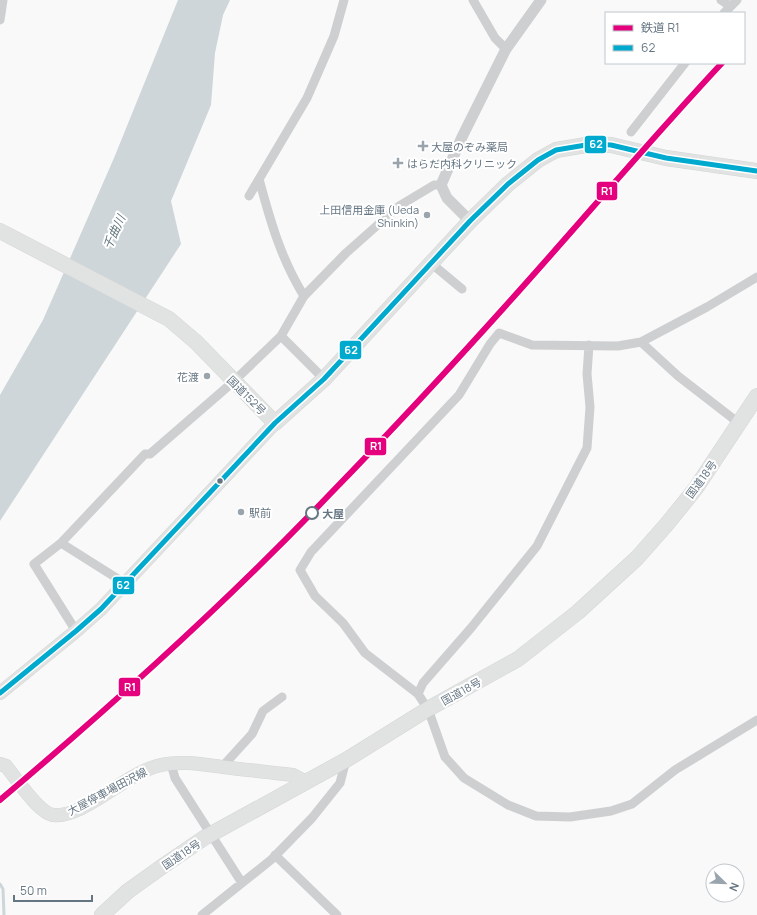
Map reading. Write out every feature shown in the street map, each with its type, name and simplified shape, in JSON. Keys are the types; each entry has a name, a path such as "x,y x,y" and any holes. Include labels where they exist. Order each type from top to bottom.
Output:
{"highway":[{"name":"国道152号","path":"0,231 169,319 196,342 233,382 275,423 324,379 432,264 470,221 514,179 538,160 556,150 592,144 611,146 666,158 757,171"},
{"name":"国道18号","path":"102,915 128,892 162,866 212,834 346,760 428,709 518,658 578,612 637,558 672,518 696,488 755,404"}],"main road":[{"path":"0,693 76,631 126,584 275,423"},
{"name":"大屋停車場田沢線","path":"0,764 6,766 41,810 53,815 65,814 84,806 138,773 157,766 171,764 193,762 222,767 293,775 306,782"}],"street":[{"path":"0,20 3,0"},
{"path":"249,196 307,98 334,36 344,0"},
{"path":"474,0 495,38 506,49"},
{"path":"470,221 447,198 441,185 462,137 506,49 541,0"},
{"path":"721,0 727,10 737,0"},
{"path":"631,132 684,64"},
{"path":"258,179 274,233 290,273 304,296"},
{"path":"76,631 34,564 60,543 145,454 150,454 233,382 281,336 304,296 346,253 399,206 434,185 441,185"},
{"path":"432,264 462,290"},
{"path":"757,277 707,307 641,342 618,346 532,345 499,333 490,344 459,395 311,552 300,570 315,596 343,623 365,653 418,694 428,709 445,758 464,778 508,805 536,816 570,817 611,811 632,804 675,770 757,720"},
{"path":"281,336 324,379"},
{"path":"641,342 678,376 740,424"},
{"path":"418,694 422,683 471,628 537,546 587,448 590,407 587,374 589,345"},
{"path":"60,543 126,584"},
{"path":"222,767 252,734 263,711 282,697"},
{"path":"202,915 275,856 312,818 340,783 346,760"},
{"path":"171,764 175,778 242,883"},
{"path":"275,856 337,915"}],"water":[{"name":"千曲川","path":"178,0 230,0 223,15 215,53 211,105 171,201 181,244 0,521 0,395 43,320 114,158"}],"waterway":[{"path":"0,884 3,889 4,915"}],"rail line":[{"name":"R1","path":"0,800 170,651 292,534 472,343 721,64"}],"transit line":[{"name":"62","path":"0,693 101,609 275,423 324,379 470,221 508,184 538,160 556,150 592,144 611,145 666,158 757,171"}],"place":[{"name":"大屋のぞみ薬局","path":"423,146"},
{"name":"はらだ内科クリニック","path":"398,163"},
{"name":"上田信用金庫 (Ueda Shinkin)","path":"427,215"},
{"name":"花渡","path":"207,376"},
{"name":"駅前","path":"241,512"},
{"name":"大屋","path":"312,513"}]}
